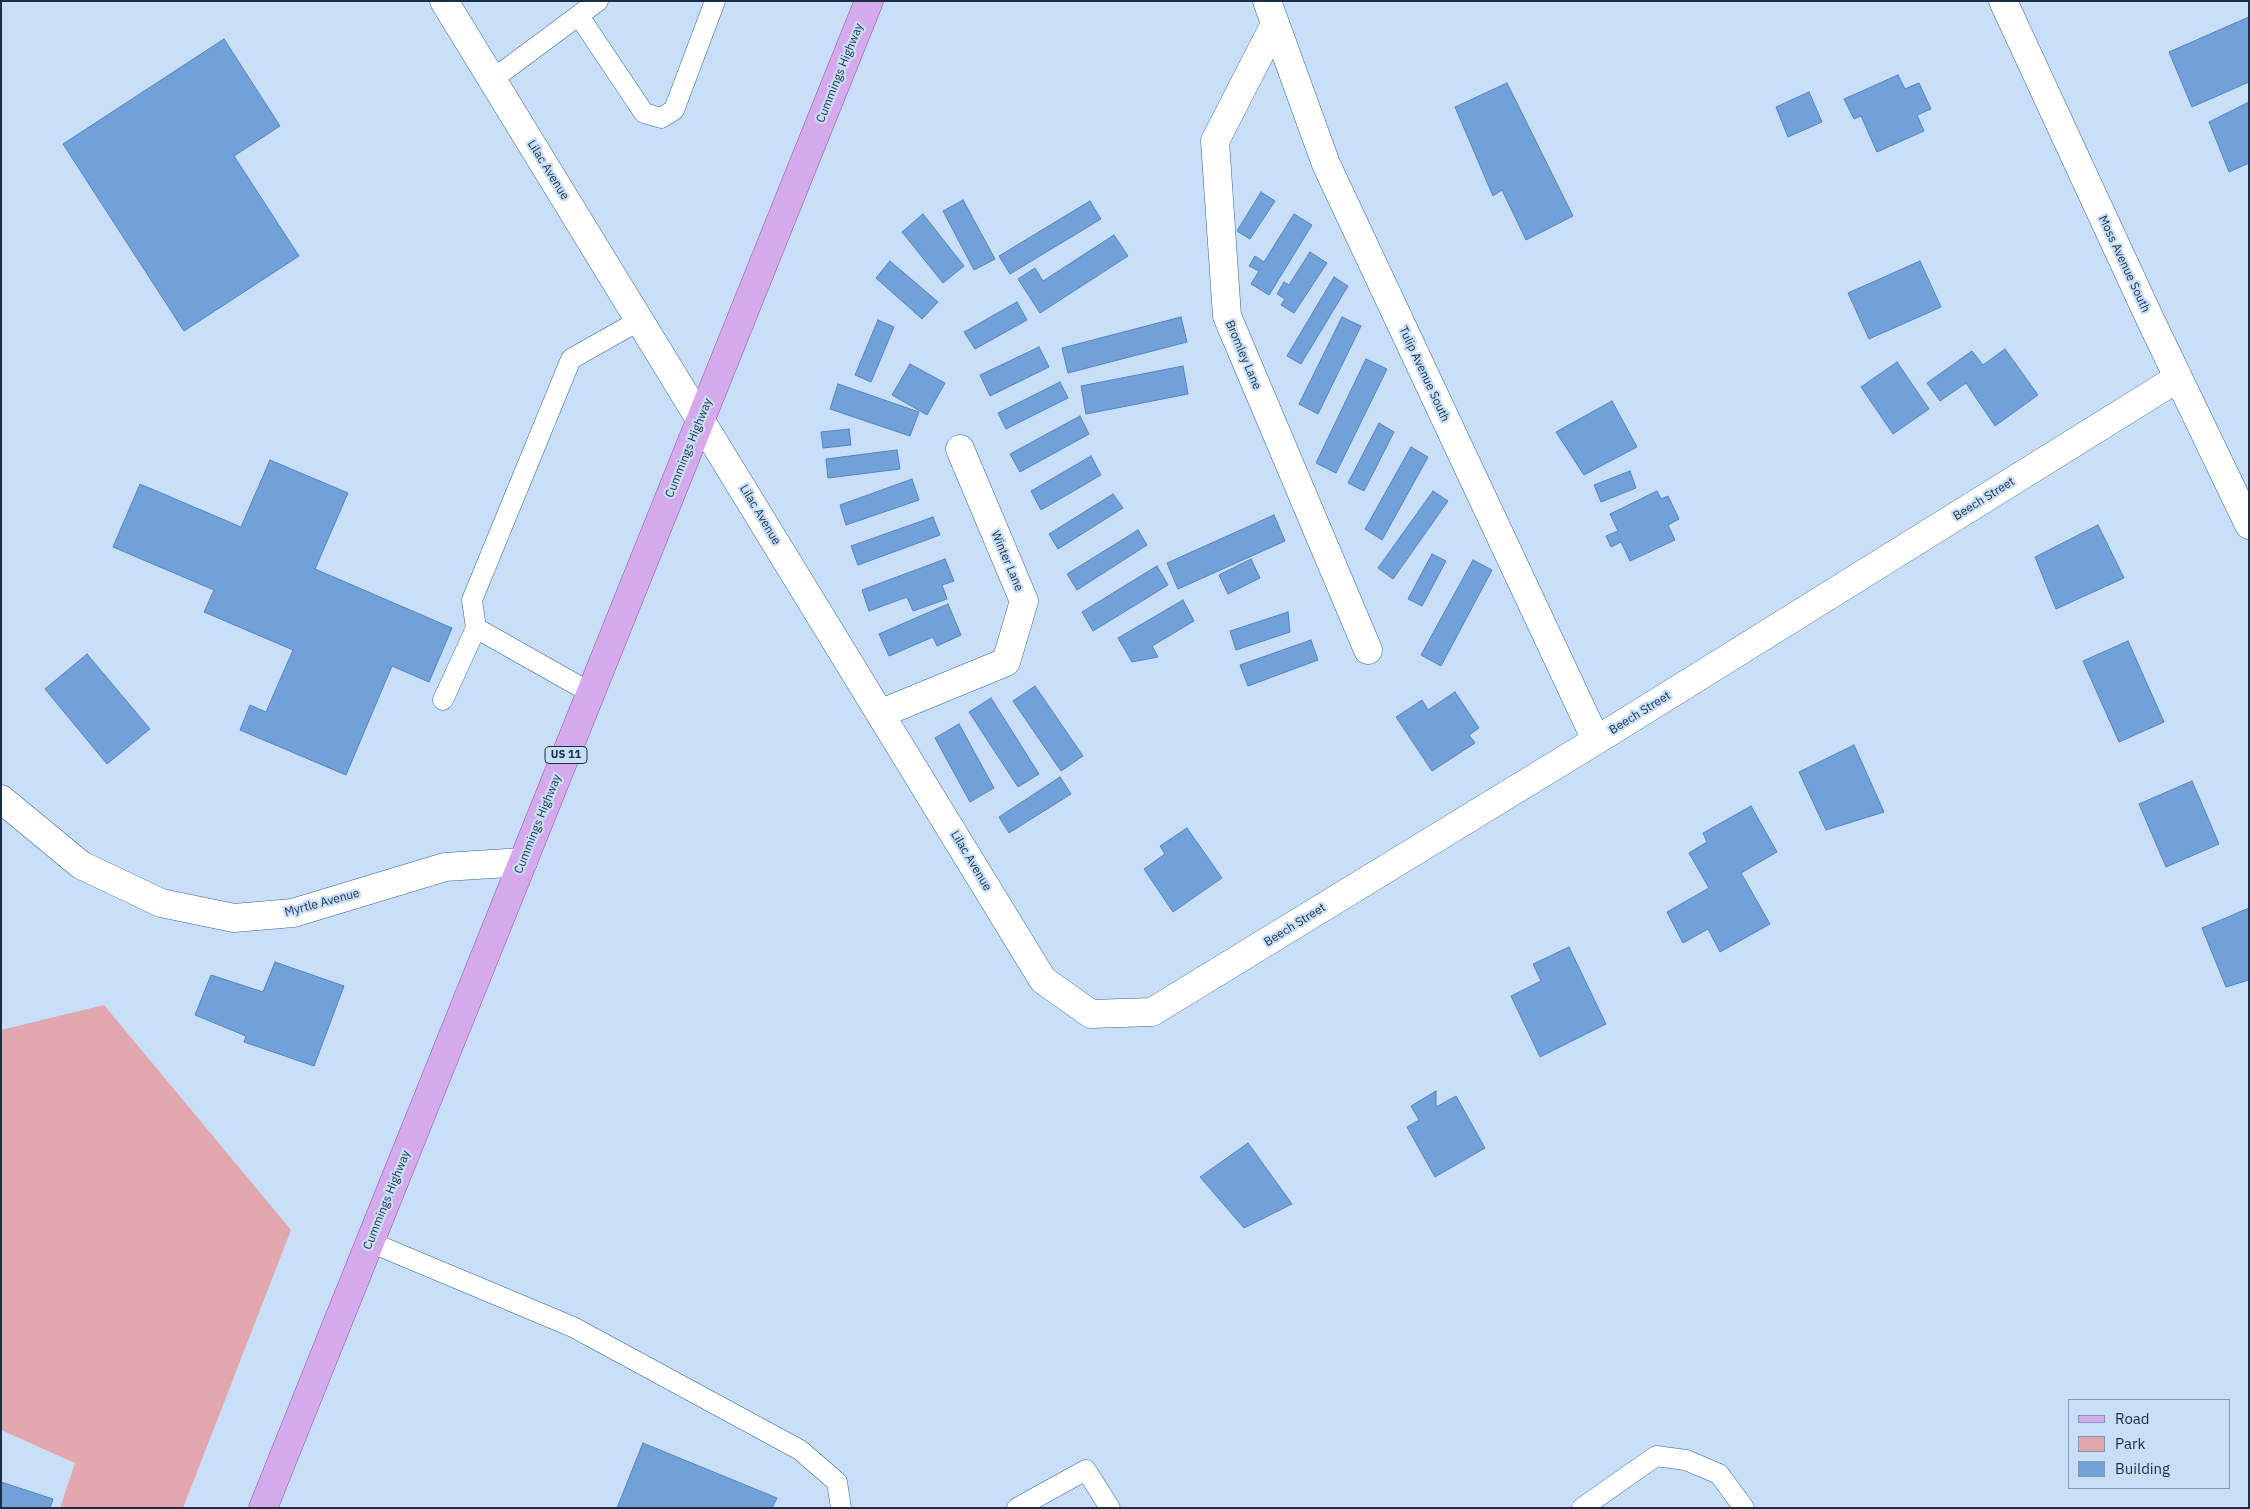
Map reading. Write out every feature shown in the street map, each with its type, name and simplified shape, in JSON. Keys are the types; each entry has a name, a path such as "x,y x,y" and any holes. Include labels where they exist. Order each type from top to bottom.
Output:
{"main road":[{"name":"Cummings Highway","path":"263,1508 701,419 864,3"}],"street":[{"name":"Lilac Avenue","path":"444,1 1043,980 1091,1014"},
{"name":"Moss Avenue South","path":"2002,1 2178,378 2249,525"},
{"name":"Bromley Lane","path":"1271,12 1215,141 1227,316 1368,650"},
{"name":"Tulip Avenue South","path":"1271,12 1326,164 1596,740"},
{"name":"Beech Street","path":"1091,1014 1152,1012 1596,740 2178,378"},
{"name":"Winter Lane","path":"882,714 1006,662 1024,601 960,449"},
{"name":"Myrtle Avenue","path":"1,799 81,865 161,903 234,918 293,913 445,867 523,862"}],"lane":[{"path":"493,80 598,1"},
{"path":"579,16 644,113 661,118 674,110 715,1"},
{"path":"444,700 476,628 472,600 571,360 640,320"},
{"path":"476,628 591,693"},
{"path":"370,1242 573,1327 800,1450 837,1482 842,1508"},
{"path":"1582,1508 1656,1456 1686,1460 1718,1474 1744,1508"},
{"path":"1018,1508 1086,1470 1110,1508"}],"green space":[{"path":"104,1005 291,1230 183,1508 60,1508 75,1463 1,1430 1,1030"}],"building":[{"path":"2249,17 2249,82 2192,107 2169,52"},
{"path":"224,39 280,126 234,156 299,256 184,331 63,144"},
{"path":"1898,75 1905,89 1919,83 1931,109 1917,115 1924,131 1877,152 1861,116 1854,119 1844,99"},
{"path":"1507,83 1573,216 1526,240 1502,190 1493,196 1455,107"},
{"path":"1809,92 1822,122 1788,137 1776,107"},
{"path":"2249,102 2249,163 2229,172 2209,122"},
{"path":"1261,192 1275,201 1250,239 1237,231"},
{"path":"963,200 995,259 974,270 943,211"},
{"path":"1090,201 1101,219 1010,274 999,256"},
{"path":"923,214 964,266 943,283 902,232"},
{"path":"1294,214 1312,225 1269,295 1251,284 1259,271 1249,266 1255,256 1264,262"},
{"path":"1114,235 1128,256 1040,313 1018,279 1035,268 1043,281"},
{"path":"1310,252 1327,263 1294,313 1281,305 1285,299 1277,294 1284,282 1289,285"},
{"path":"890,261 938,302 922,319 876,278"},
{"path":"1920,261 1941,307 1869,339 1848,293"},
{"path":"1334,277 1348,286 1301,364 1287,356"},
{"path":"1017,302 1027,320 975,349 964,332"},
{"path":"1181,317 1187,342 1068,373 1062,348"},
{"path":"1342,317 1361,326 1318,414 1299,404"},
{"path":"878,320 894,327 871,382 855,375"},
{"path":"1039,347 1049,367 990,396 980,375"},
{"path":"2005,349 2038,395 1995,426 1966,383 1940,401 1927,383 1972,351 1983,365"},
{"path":"1366,359 1387,369 1336,473 1316,463"},
{"path":"1897,362 1929,409 1893,434 1861,387"},
{"path":"910,364 945,383 927,415 892,395"},
{"path":"1183,366 1188,394 1086,414 1081,386"},
{"path":"1060,382 1068,398 1006,429 998,413"},
{"path":"838,384 919,412 910,436 830,409"},
{"path":"1612,401 1637,447 1584,475 1556,432"},
{"path":"1080,416 1089,434 1020,472 1010,454"},
{"path":"1379,423 1394,432 1364,491 1348,483"},
{"path":"849,429 851,445 823,448 821,432"},
{"path":"1411,447 1428,457 1382,540 1365,529"},
{"path":"897,450 900,469 828,478 826,459"},
{"path":"1091,456 1101,475 1041,510 1031,491"},
{"path":"270,460 348,493 315,569 452,628 429,682 392,666 346,775 240,730 250,705 266,712 293,650 204,612 214,590 113,547 140,484 241,527"},
{"path":"1630,471 1636,488 1601,502 1594,485"},
{"path":"912,479 919,500 846,525 840,505"},
{"path":"1433,491 1448,501 1393,579 1378,568"},
{"path":"1657,491 1661,499 1668,496 1679,519 1668,525 1675,540 1630,561 1621,542 1611,547 1606,536 1618,531 1610,514"},
{"path":"1113,494 1123,508 1058,549 1049,534"},
{"path":"1274,515 1285,541 1178,589 1167,563"},
{"path":"933,517 940,535 858,565 851,546"},
{"path":"2098,525 2124,578 2056,609 2035,557"},
{"path":"1138,530 1147,545 1077,590 1067,574"},
{"path":"1432,554 1446,561 1422,606 1408,599"},
{"path":"945,559 954,581 942,585 947,599 913,611 907,597 869,611 862,590"},
{"path":"1251,559 1260,578 1228,594 1219,575"},
{"path":"1473,560 1492,570 1441,666 1421,655"},
{"path":"1157,566 1168,585 1093,631 1082,612"},
{"path":"1183,600 1194,621 1152,646 1158,657 1132,662 1118,638"},
{"path":"948,604 961,635 937,646 933,637 889,656 879,634"},
{"path":"1288,612 1290,632 1236,650 1230,631"},
{"path":"1311,640 1318,660 1248,686 1240,665"},
{"path":"2128,641 2164,722 2119,742 2083,661"},
{"path":"87,654 150,729 107,764 45,689"},
{"path":"1035,686 1083,756 1061,771 1013,701"},
{"path":"1455,692 1479,728 1469,735 1475,743 1432,771 1396,717 1422,700 1428,710"},
{"path":"991,698 1039,774 1018,787 969,712"},
{"path":"959,724 994,788 970,802 935,738"},
{"path":"1854,745 1884,812 1826,830 1799,772"},
{"path":"1060,777 1071,794 1009,833 999,817"},
{"path":"2192,781 2219,844 2166,867 2139,804"},
{"path":"1751,806 1777,852 1741,873 1770,924 1720,952 1708,929 1683,943 1667,912 1709,888 1689,853 1707,842 1703,833"},
{"path":"1187,828 1222,878 1173,912 1144,869 1165,854 1160,846"},
{"path":"2249,908 2249,980 2226,987 2202,928"},
{"path":"1569,947 1606,1024 1540,1057 1511,996 1541,981 1533,964"},
{"path":"275,962 344,986 314,1066 244,1042 246,1036 195,1015 211,975 263,992"},
{"path":"1436,1091 1436,1107 1456,1096 1485,1148 1435,1177 1407,1127 1419,1120 1411,1106"},
{"path":"1248,1143 1292,1204 1244,1228 1200,1177"},
{"path":"643,1443 777,1498 772,1508 617,1508"},
{"path":"1,1482 53,1499 50,1508 1,1508"}]}
